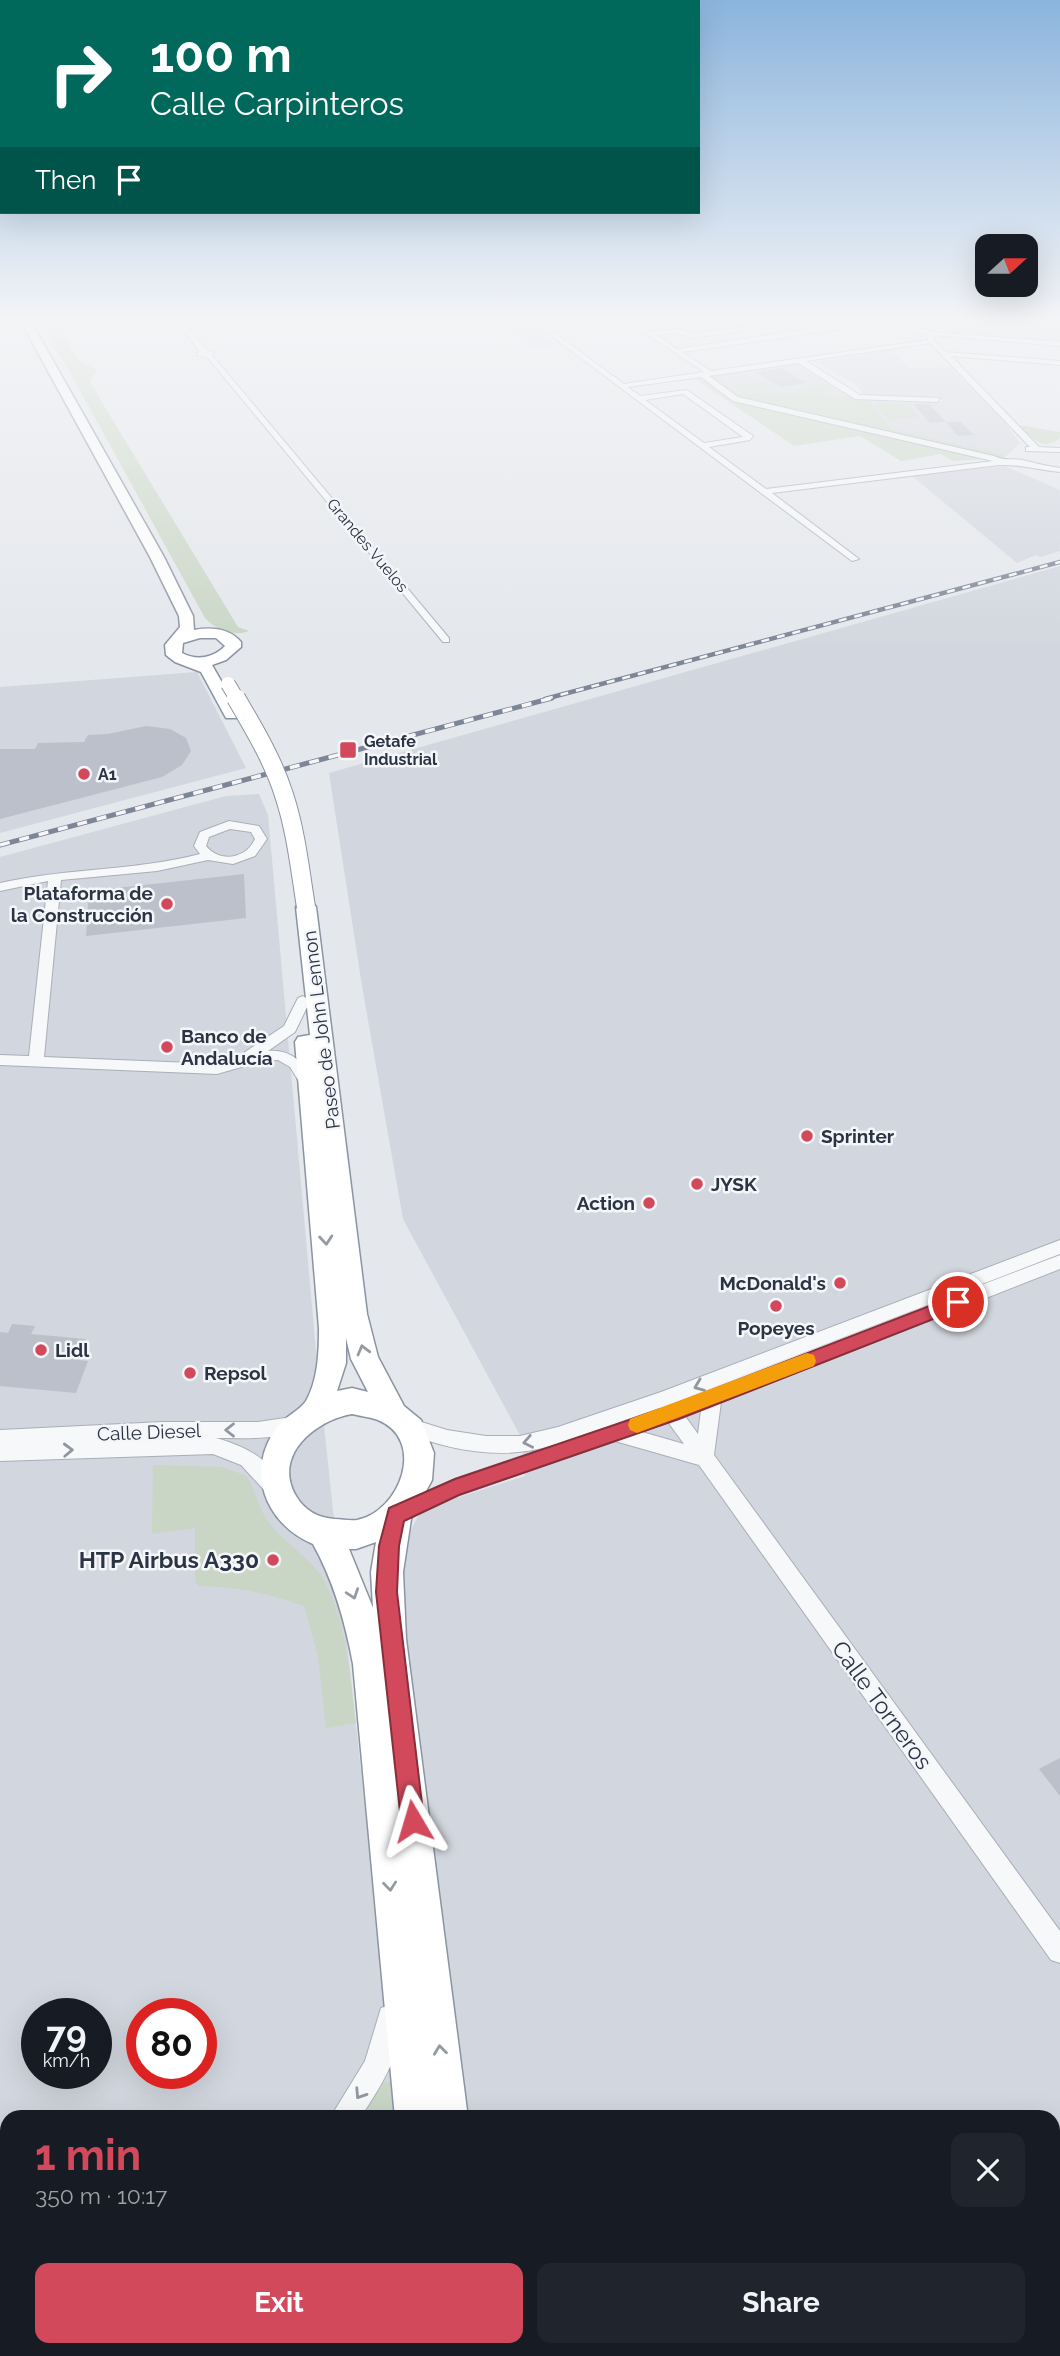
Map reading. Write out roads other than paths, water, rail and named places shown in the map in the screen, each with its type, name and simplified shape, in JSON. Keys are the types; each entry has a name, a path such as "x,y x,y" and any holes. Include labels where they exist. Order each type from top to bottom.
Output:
{"highway":[{"path":"86,430 157,557 186,616 188,627 179,639"},
{"path":"96,430 167,555 203,625 211,632 226,636 233,642 231,651 226,655 194,662"},
{"path":"179,639 211,632"},
{"name":"Paseo de John Lennon","path":"179,639 173,645 173,654 207,669 222,684 276,808 299,908 355,1314 365,1359 401,1418"},
{"name":"Paseo de John Lennon","path":"222,684 226,655"},
{"name":"Paseo de John Lennon","path":"299,908 303,1001 333,1328 332,1363 308,1417"},
{"path":"352,1401 374,1403 401,1418 420,1448 421,1469 412,1493 396,1515 375,1528 356,1534 324,1533 295,1519 278,1494 275,1479 276,1464 288,1436 308,1417 352,1401"},
{"path":"396,1515 387,1572 390,1639 447,2110"},
{"path":"324,1533 344,1568 363,1624 374,1707 414,2110"}],"street":[{"name":"Grandes Vuelos","path":"269,430 446,640"},
{"path":"679,430 855,559"},
{"path":"701,446 750,438 738,430"},
{"path":"871,430 994,458 999,463"},
{"path":"1020,430 1037,448"},
{"path":"1048,449 1060,443"},
{"path":"1023,462 1019,455 1021,452 1037,448 1060,450"},
{"path":"764,492 999,463 1023,462 1059,470"},
{"path":"0,887 55,877 181,864 208,856 226,860 246,856 260,845 260,834 247,826 219,827 204,835 201,841 200,846 208,856"},
{"path":"36,1061 55,877"},
{"path":"239,1064 290,1029 303,1001"},
{"path":"0,1060 217,1069 262,1056 280,1055 295,1063 310,1086"},
{"path":"396,1515 455,1488 614,1432 668,1406 1060,1247"},
{"path":"401,1418 466,1442 520,1444 668,1406 712,1398 1060,1262"},
{"path":"614,1432 704,1458 712,1398"},
{"name":"Calle Torneros","path":"668,1406 1060,1951"},
{"name":"Calle Diesel","path":"0,1438 163,1430 258,1430 308,1417"},
{"name":"Calle Diesel","path":"0,1452 214,1447 243,1454 260,1467 278,1494"},
{"path":"349,2110 364,2092 389,2034 395,1934"}],"railway":[{"path":"545,699 1060,562"},
{"path":"0,845 552,698"}],"place":[{"name":"Getafe Industrial","path":"348,750"},
{"name":"A1","path":"84,774"},
{"name":"Plataforma de la Construcción","path":"167,904"},
{"name":"Banco de Andalucía","path":"167,1047"},
{"name":"Sprinter","path":"807,1136"},
{"name":"JYSK","path":"697,1184"},
{"name":"Action","path":"649,1203"},
{"name":"McDonald's","path":"840,1283"},
{"name":"Popeyes","path":"776,1306"},
{"name":"Lidl","path":"41,1350"},
{"name":"Repsol","path":"190,1373"},
{"name":"HTP Airbus A330","path":"273,1560"}]}
